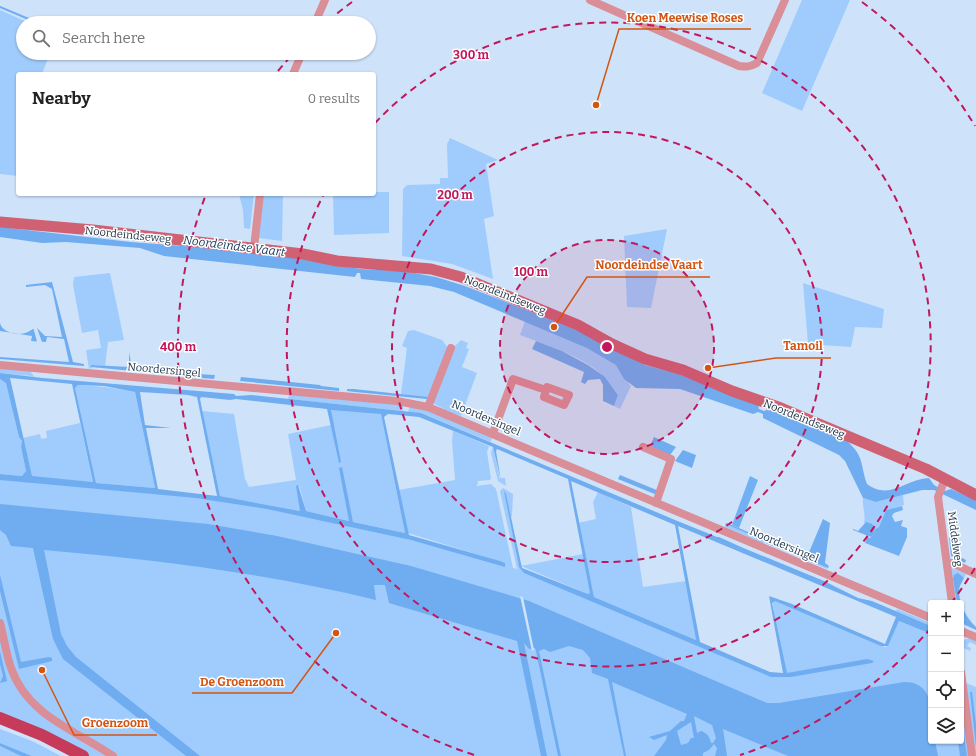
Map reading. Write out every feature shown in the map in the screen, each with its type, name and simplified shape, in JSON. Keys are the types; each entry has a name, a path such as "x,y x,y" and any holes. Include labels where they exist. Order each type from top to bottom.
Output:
{"main road":[{"path":"0,718 42,735 83,756"},
{"path":"0,726 39,742 65,756"}],"street":[{"path":"318,16 325,0"},
{"path":"590,0 739,66 746,67 757,62 785,0"},
{"path":"294,72 299,60"},
{"path":"254,248 260,196"},
{"name":"Noordeindseweg","path":"0,222 254,248 303,254 352,263 431,268 461,277 578,325 612,344 639,356 683,370 738,393 781,408 926,469 941,487 976,495"},
{"path":"428,406 451,348"},
{"name":"Noordersingel","path":"0,365 397,401 428,406 928,617"},
{"path":"493,433 513,379 546,390"},
{"path":"643,447 672,460 656,503"},
{"name":"Middelweg","path":"941,487 947,564 952,600"},
{"path":"947,564 952,564 976,574"},
{"path":"0,624 11,668 21,688 32,703 50,719 112,756"},
{"path":"964,632 976,637"},
{"path":"964,695 972,756"}],"shaded area":[{"path":"802,0 850,0 802,111 762,93"},
{"path":"0,10 16,17 16,60 47,60 43,72 16,72 16,176 0,174"},
{"path":"450,138 498,160 486,164 494,216 484,219 493,279 452,264 402,256 403,189 407,185 440,184 440,178 448,178 447,144"},
{"path":"376,192 389,192 389,233 334,235 333,196 376,196"},
{"path":"240,196 254,196 250,229 244,228 243,210"},
{"path":"263,196 283,196 282,241 259,238"},
{"path":"0,227 131,242 196,247 295,258 360,269 403,271 436,277 465,286 580,331 645,365 679,374 758,405 759,409 764,411 769,409 847,441 857,452 867,484 875,489 890,490 920,479 929,478 934,485 945,491 951,489 976,500 976,510 934,490 922,490 876,502 863,498 845,461 839,455 763,418 763,414 758,412 753,414 680,389 636,388 624,379 616,365 587,348 454,292 430,286 361,279 360,273 357,273 355,277 164,256 140,248 66,242 42,243 0,237"},
{"path":"667,229 651,308 627,307 624,236"},
{"path":"110,273 124,340 108,342 105,366 91,365 92,368 89,369 86,350 101,348 98,330 82,333 73,285 74,277"},
{"path":"52,282 73,362 84,364 84,366 0,359 0,357 69,362 64,339 47,337 46,342 31,341 32,336 19,334 37,328 45,336 62,337 52,289 45,285 26,287 26,285"},
{"path":"803,283 884,309 882,328 855,327 851,347 808,344"},
{"path":"525,321 586,347 617,366 631,386 620,409 614,406 618,395 609,382 597,371 565,352 520,335"},
{"path":"0,323 3,329 10,333 0,331"},
{"path":"414,330 442,340 448,348 427,399 401,394 407,348 402,346 408,331"},
{"path":"461,340 468,343 466,348 469,349 462,367 477,373 461,416 449,412 433,403 453,348"},
{"path":"536,341 562,351 588,365 605,377 618,395 614,406 603,401 603,385 600,379 588,380 585,384 581,382 584,372 532,349"},
{"path":"129,352 132,368 154,370 154,373 91,367 91,365 129,367"},
{"path":"0,368 30,371 35,378 32,376 0,373"},
{"path":"192,371 196,371 196,374 215,375 214,379 179,376 179,373 191,374"},
{"path":"0,373 234,394 236,396 251,395 421,413 824,581 858,598 872,601 928,625 928,633 899,621 888,646 881,646 775,601 772,603 787,673 867,659 874,661 872,663 791,677 771,677 524,573 519,567 504,491 506,494 522,568 588,594 590,593 568,479 497,449 496,451 501,481 493,447 419,417 388,414 384,417 409,535 500,561 505,563 505,567 411,540 267,509 196,498 0,480 0,474 22,476 26,471 21,447 22,441 19,437 6,383 0,379","holes":["10,378 72,384 93,482 32,476","78,385 104,386 135,392 155,488 96,483 75,388","140,392 188,395 197,397 217,496 158,489 146,428 171,428 145,425","201,397 230,400 236,399 327,409 339,463 341,462 331,410 381,414 405,533 353,522 342,467 339,468 349,521 306,511 298,485 296,486 300,511 220,496 200,399","571,481 675,525 696,640 594,597","678,526 896,617 885,644 792,604 769,596 783,673 770,672 700,642"]},
{"path":"241,377 320,385 339,388 339,391 240,381"},
{"path":"0,379 6,381 19,437 22,441 21,447 26,471 22,476 0,474"},
{"path":"78,385 105,387 135,392 155,488 96,483 75,388"},
{"path":"347,389 428,397 427,399 355,392 347,391"},
{"path":"289,395 403,405 403,411 288,399"},
{"path":"410,406 423,408 492,437 491,442 424,414 408,412"},
{"path":"332,409 381,413 405,533 353,522 346,500 350,521 306,511 299,485 300,511 220,496 202,411 234,414 245,479 249,487 296,480 288,434 331,425 339,462 331,412"},
{"path":"80,423 93,482 32,477 23,438 40,434 41,439 47,438 46,431"},
{"path":"453,431 489,446 487,452 491,478 490,480 478,481 477,486 491,484 496,489 513,568 517,569 500,491 503,488 513,494 511,517 505,492 519,567 768,675 784,675 772,599 885,647 888,646 899,621 928,633 928,744 964,744 964,682 976,687 976,756 117,756 57,727 106,756 86,756 0,716 0,478 180,493 310,515 505,563 408,533 399,490 455,480 452,441"},
{"path":"654,437 676,447 670,455 650,446"},
{"path":"493,447 500,480 501,478 505,478 506,486 498,481 491,453"},
{"path":"683,450 696,455 692,468 675,461"},
{"path":"620,475 659,491 657,495 618,479"},
{"path":"750,476 758,480 739,528 732,525"},
{"path":"598,492 631,507 643,587 686,581 696,640 594,597 578,523 596,519 593,502"},
{"path":"903,495 904,505 886,510 879,527 875,529 874,526 864,523 865,517 863,498 876,502"},
{"path":"0,504 208,524 277,536 411,566 529,601 767,703 779,703 904,682 915,684 922,688 928,697 928,744 936,744 938,756 788,756 723,729 727,756 715,756 717,748 714,744 709,750 703,753 703,756 654,756 666,740 667,735 654,740 649,737 670,731 681,721 684,721 687,714 612,682 626,756 624,756 608,679 592,673 590,658 583,650 569,646 550,652 544,649 539,651 561,756 558,756 536,651 535,648 529,649 524,643 547,756 541,756 517,641 389,603 385,585 374,585 376,600 293,582 252,575 170,563 44,550 61,634 67,646 76,657 200,756 186,756 63,659 53,639 33,548 11,546 6,535 0,530","holes":["694,716 712,725 716,738 713,743 711,743 707,734 701,731 697,733","691,722 694,738 691,738 688,743 681,745 677,731"]},
{"path":"902,506 903,510 894,513 892,516 895,522 903,520 901,526 907,528 907,537 899,556 865,543 867,537 870,538 874,534 875,529 879,527 886,510"},
{"path":"823,519 830,523 825,563 829,566 828,568 726,524 727,523 807,557"},
{"path":"866,522 872,524 875,528 874,534 871,537 853,530 858,531"},
{"path":"725,523 828,568 827,569 765,543 758,544 756,540 725,527"},
{"path":"950,537 953,553 966,560 965,563 951,556"},
{"path":"583,554 591,592 588,594 521,566"},
{"path":"951,568 966,574 964,578 953,579 956,600 955,600"},
{"path":"958,573 964,578 959,589 961,600 956,600 953,579 954,575"},
{"path":"0,575 21,662 49,657 52,658 52,661 19,669 0,591"},
{"path":"897,609 928,622 928,625 896,611"},
{"path":"964,611 976,627 976,630 964,624"},
{"path":"970,638 976,640 976,645 970,642 967,646 971,648 970,651 964,648 964,640"},
{"path":"0,651 7,681 0,683 3,676 0,664"},
{"path":"970,692 972,692 976,724 976,747"},
{"path":"0,729 32,741 61,756 32,756 0,743"},
{"path":"964,734 967,756 960,756 958,744 964,744"},
{"path":"0,743 32,756 21,756 0,746"},
{"path":"0,746 20,755 21,756 0,756"}],"pier":[{"path":"33,327 37,328 43,345 38,345"},
{"path":"520,596 523,597 534,650 532,651"}],"waterway":[{"path":"0,7 21,16"}],"place":[{"name":"Koen Meewise Roses","path":"596,105"},
{"name":"Noordeindse Vaart","path":"554,327"},
{"name":"Tamoil","path":"708,368"},
{"name":"De Groenzoom","path":"336,633"},
{"name":"Groenzoom","path":"42,670"}]}
